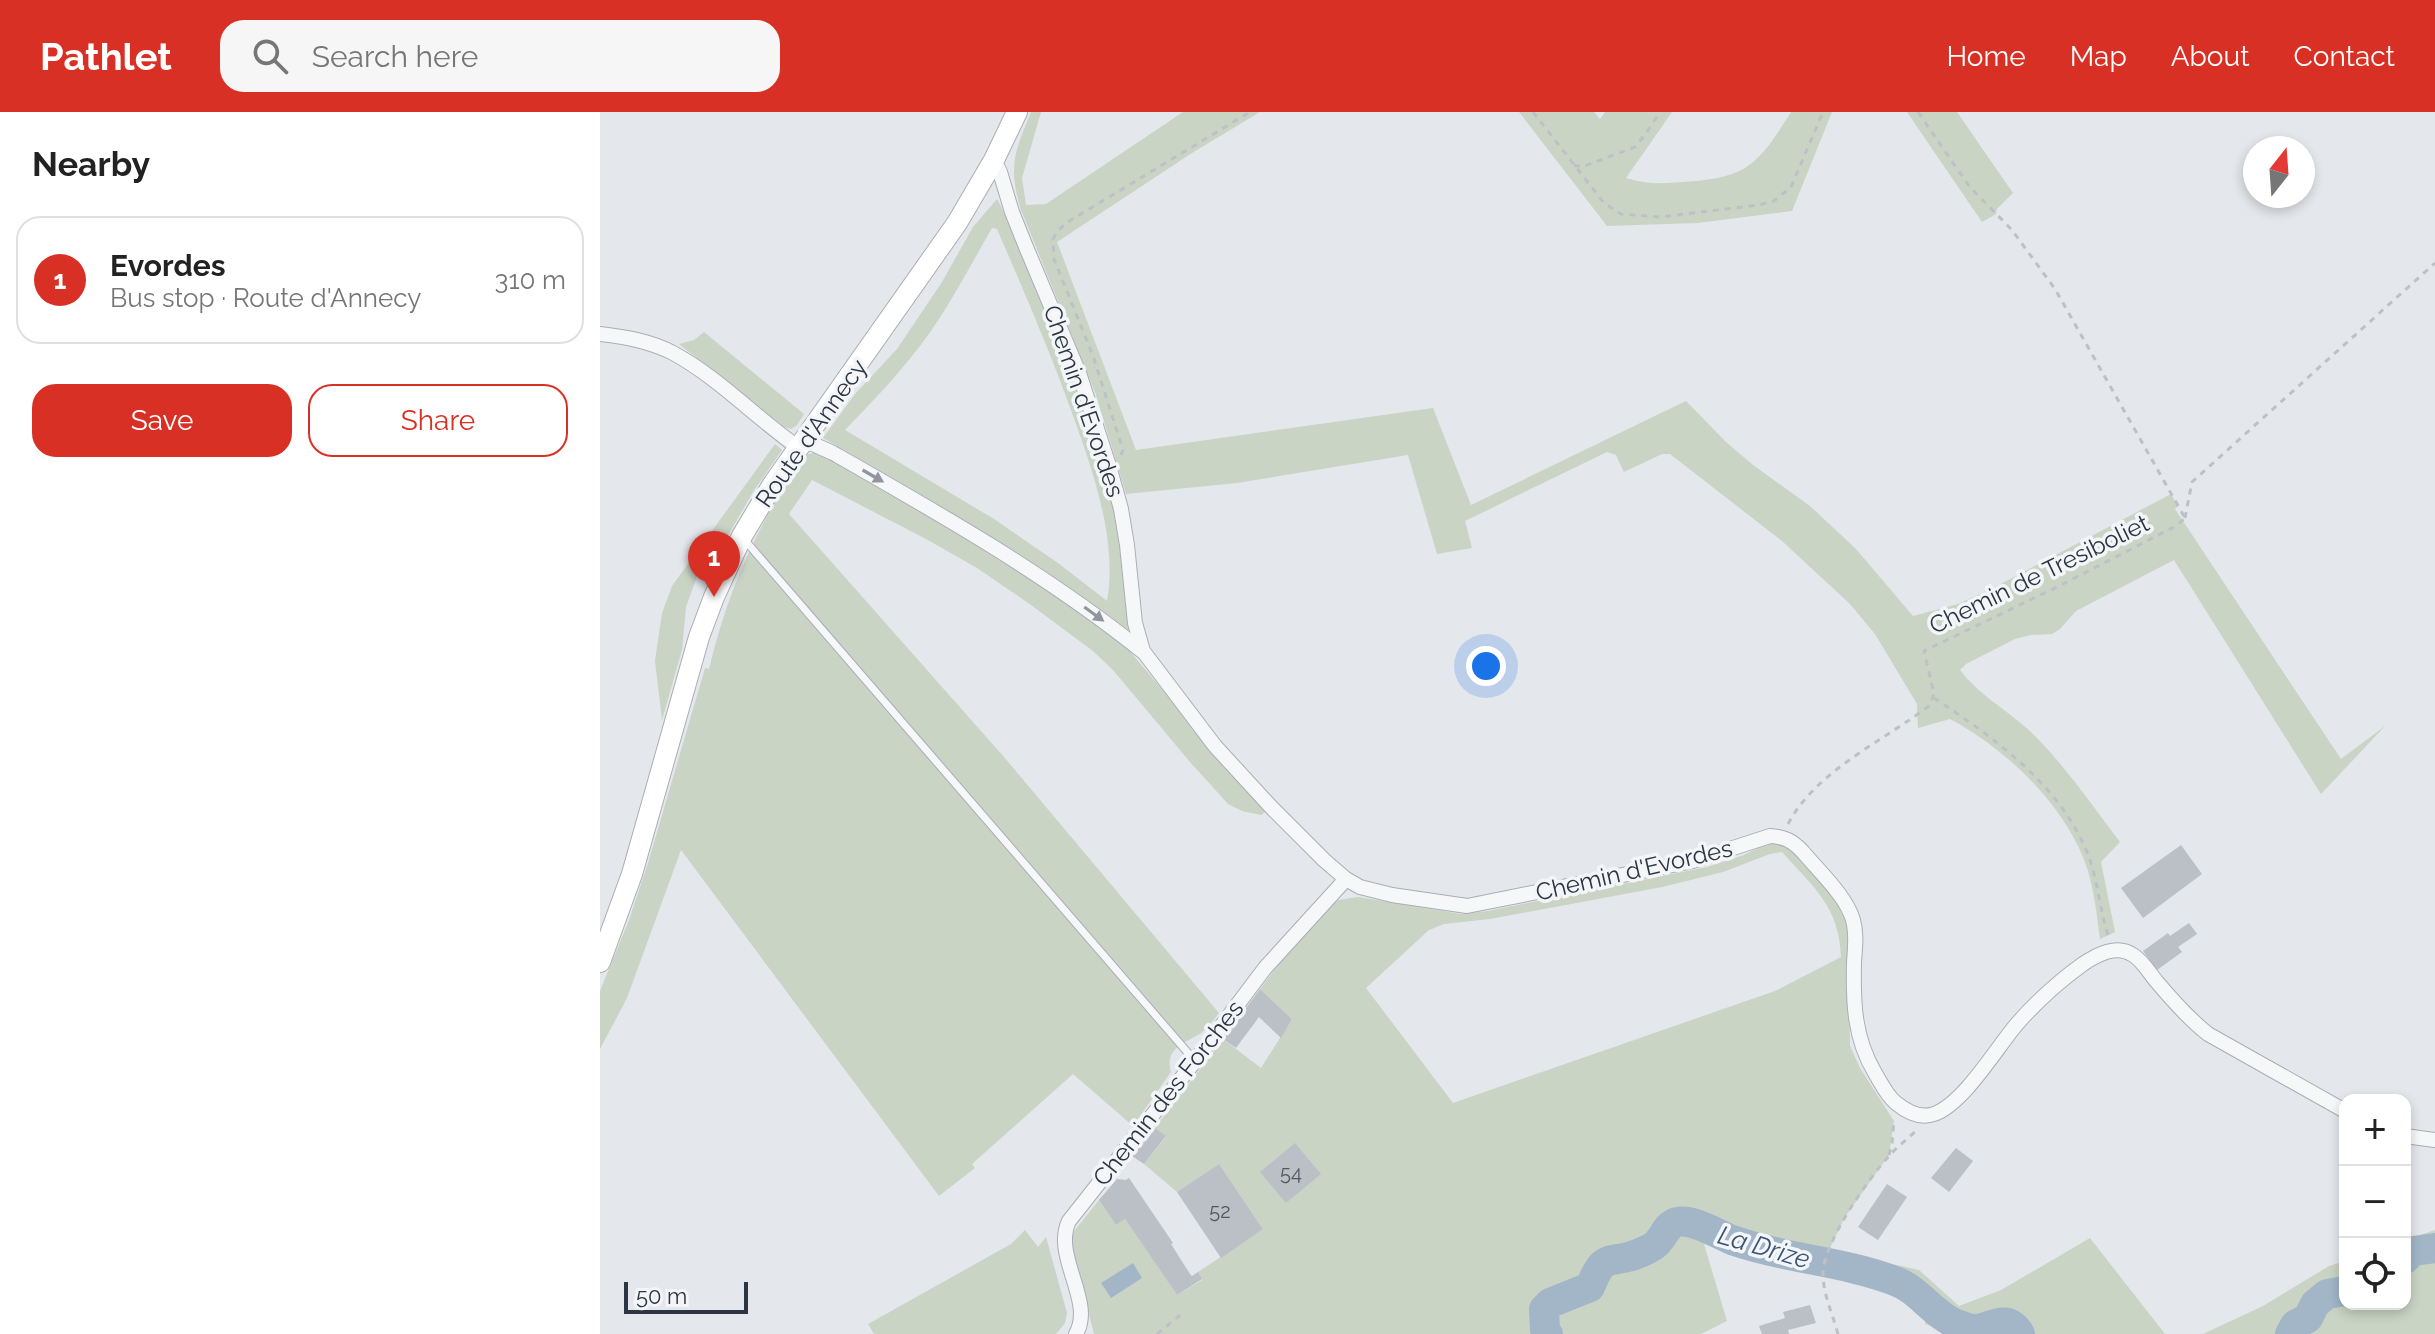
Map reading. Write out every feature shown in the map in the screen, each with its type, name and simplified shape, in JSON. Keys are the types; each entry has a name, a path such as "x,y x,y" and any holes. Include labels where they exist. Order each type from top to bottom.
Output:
{"main road":[{"name":"Route d'Annecy","path":"600,962 632,874 699,637 742,536 773,484 957,223 994,160 1017,112"}],"street":[{"name":"Chemin d'Evordes","path":"994,160 1012,212 1079,373 1109,466 1121,509 1135,623 1143,651"},
{"name":"Chemin d'Evordes","path":"600,334 637,340 672,353 802,444 833,453 1000,549 1069,595 1143,651 1215,746 1272,808 1346,879 1360,887 1467,906 1693,861 1770,836 1781,837"},
{"path":"1781,837 1796,844 1848,907 1855,938 1856,1025 1865,1057 1892,1100 1917,1115 1935,1114 1963,1092 2041,998 2098,955 2114,950 2124,950 2140,960 2189,1019 2208,1034 2339,1108"},
{"name":"Chemin des Forches","path":"1076,1334 1082,1316 1066,1248 1067,1226 1265,968 1346,879"},
{"path":"2411,1137 2435,1140"}],"lane":[{"path":"742,536 1195,1061"}],"path":[{"path":"1109,466 1123,450 1093,356 1060,278 1054,259 1053,239 1066,223 1250,112"},
{"path":"1533,112 1611,210 1621,214 1660,217 1774,201 1791,187 1823,112"},
{"path":"1574,165 1582,167 1635,147 1660,112"},
{"path":"1918,112 1969,186 2012,230 2055,289 2185,518"},
{"path":"2185,518 2192,482 2435,263"},
{"name":"Chemin de Tresiboliet","path":"1934,698 1924,651 2059,586 2176,526 2185,518"},
{"path":"1781,837 1791,818 1821,785 1852,758 1929,706 1934,698 2001,744 2045,789 2067,817 2088,855 2114,950"},
{"path":"1889,1155 1893,1134 1892,1100"},
{"path":"1838,1334 1824,1285 1826,1255 1845,1217 1889,1155 1935,1114"},
{"path":"1157,1334 1183,1313"}],"green space":[{"path":"1031,112 1041,112 1022,178 1026,205 1046,204 1183,112 1260,112 1057,242 1136,450 1433,408 1471,505 1686,401 1726,442 1810,506 1856,549 1913,616 1958,604 1995,587 2171,494 2178,506 2175,509 2341,759 2385,726 2321,794 2174,560 2076,611 2052,634 2015,639 1966,664 1960,670 1984,695 2030,731 2077,785 2120,842 2101,862 2115,932 2100,939 2084,859 2068,828 2040,791 2007,758 1950,719 1918,728 1917,704 1875,634 1850,604 1782,541 1670,454 1662,454 1624,472 1616,455 1607,452 1465,521 1472,548 1437,554 1408,455 1237,483 1126,494 1096,395 1017,195 1015,160"},
{"path":"1519,112 1594,112 1600,119 1605,112 1672,112 1626,178 1661,183 1704,180 1736,172 1759,157 1791,112 1832,112 1792,211 1698,223 1607,226"},
{"path":"1907,112 1957,112 2013,193 1996,214 1982,222"},
{"path":"997,199 1011,225 1071,370 1097,444 1117,519 1124,562 1129,635 1018,555 823,438 855,394 897,349 942,282 973,227","holes":["992,228 997,229 1054,364 1095,480 1109,554 1107,601 994,519 845,430 920,346"]},
{"path":"704,332 804,414 797,425 791,429 784,427 679,344 694,340"},
{"path":"775,444 782,450 729,534 700,568 686,607 682,650 662,720 655,661 662,613 672,586"},
{"path":"817,452 972,536 1118,637 1265,812 1261,815 1242,811 1228,804 1113,670 1093,651 1031,605 977,568 812,480 789,514 1004,757 1219,1013 1206,1029 1171,1055 1171,1072 1133,1126 1073,1074 972,1164 975,1168 939,1196 681,850 627,998 600,1049 600,991 648,863 705,668 709,669 725,612 746,558 773,505 805,455"},
{"path":"1776,843 1795,850 1847,916 1850,1046 1860,1068 1894,1121 1889,1155 1845,1217 1829,1250 1919,1270 1959,1306 2001,1290 2090,1238 2165,1334 1951,1334 1925,1324 1925,1315 1905,1293 1887,1283 1833,1269 1704,1244 1727,1321 1701,1334 1094,1334 1071,1235 1099,1200 1116,1225 1125,1219 1177,1295 1202,1280 1198,1272 1263,1229 1219,1164 1177,1192 1144,1164 1166,1137 1155,1128 1223,1039 1261,1068 1292,1019 1260,989 1284,957 1338,900 1358,897 1461,914 1488,911 1707,867","holes":["1782,852 1830,911 1841,957 1775,991 1453,1103 1366,988 1429,930 1444,924 1490,919 1662,887 1723,872"]},
{"path":"1025,1230 1038,1247 1046,1237 1067,1313 1065,1323 1056,1334 874,1334 868,1324 1011,1244"},
{"path":"2435,1230 2435,1334 2203,1334 2263,1306 2339,1263 2339,1310 2411,1310 2411,1238"}],"water":[{"path":"1133,1263 1142,1278 1111,1298 1101,1283"}],"building":[{"path":"2181,845 2202,874 2143,918 2121,888"},
{"path":"2189,923 2197,934 2178,947 2182,952 2157,970 2143,951"},
{"path":"1260,989 1292,1019 1281,1038 1259,1017 1236,1048 1223,1039"},
{"path":"1155,1128 1166,1136 1144,1164 1132,1156"},
{"path":"1295,1143 1321,1174 1286,1203 1260,1172"},
{"path":"1956,1148 1973,1161 1949,1192 1931,1178"},
{"path":"1219,1164 1263,1229 1221,1258 1177,1192"},
{"path":"1129,1178 1190,1274 1192,1276 1198,1272 1202,1279 1177,1295 1125,1219 1116,1225 1099,1200 1117,1179"},
{"path":"1887,1184 1907,1197 1878,1240 1858,1227"},
{"path":"1810,1305 1816,1323 1788,1330 1789,1334 1762,1334 1759,1326 1785,1318 1783,1312"}],"waterway":[{"name":"La Drize","path":"1548,1334 1544,1309 1550,1303 1590,1287 1605,1263 1649,1249 1670,1226 1684,1221 1755,1247 1895,1281 1946,1319 1966,1328 1978,1329 2006,1323 2020,1334"},
{"name":"La Drize","path":"2411,1253 2435,1248"},
{"name":"La Drize","path":"2290,1334 2295,1325 2308,1318 2315,1304 2327,1294 2339,1292"}],"place":[{"name":"Evordes","path":"714,597"}]}
